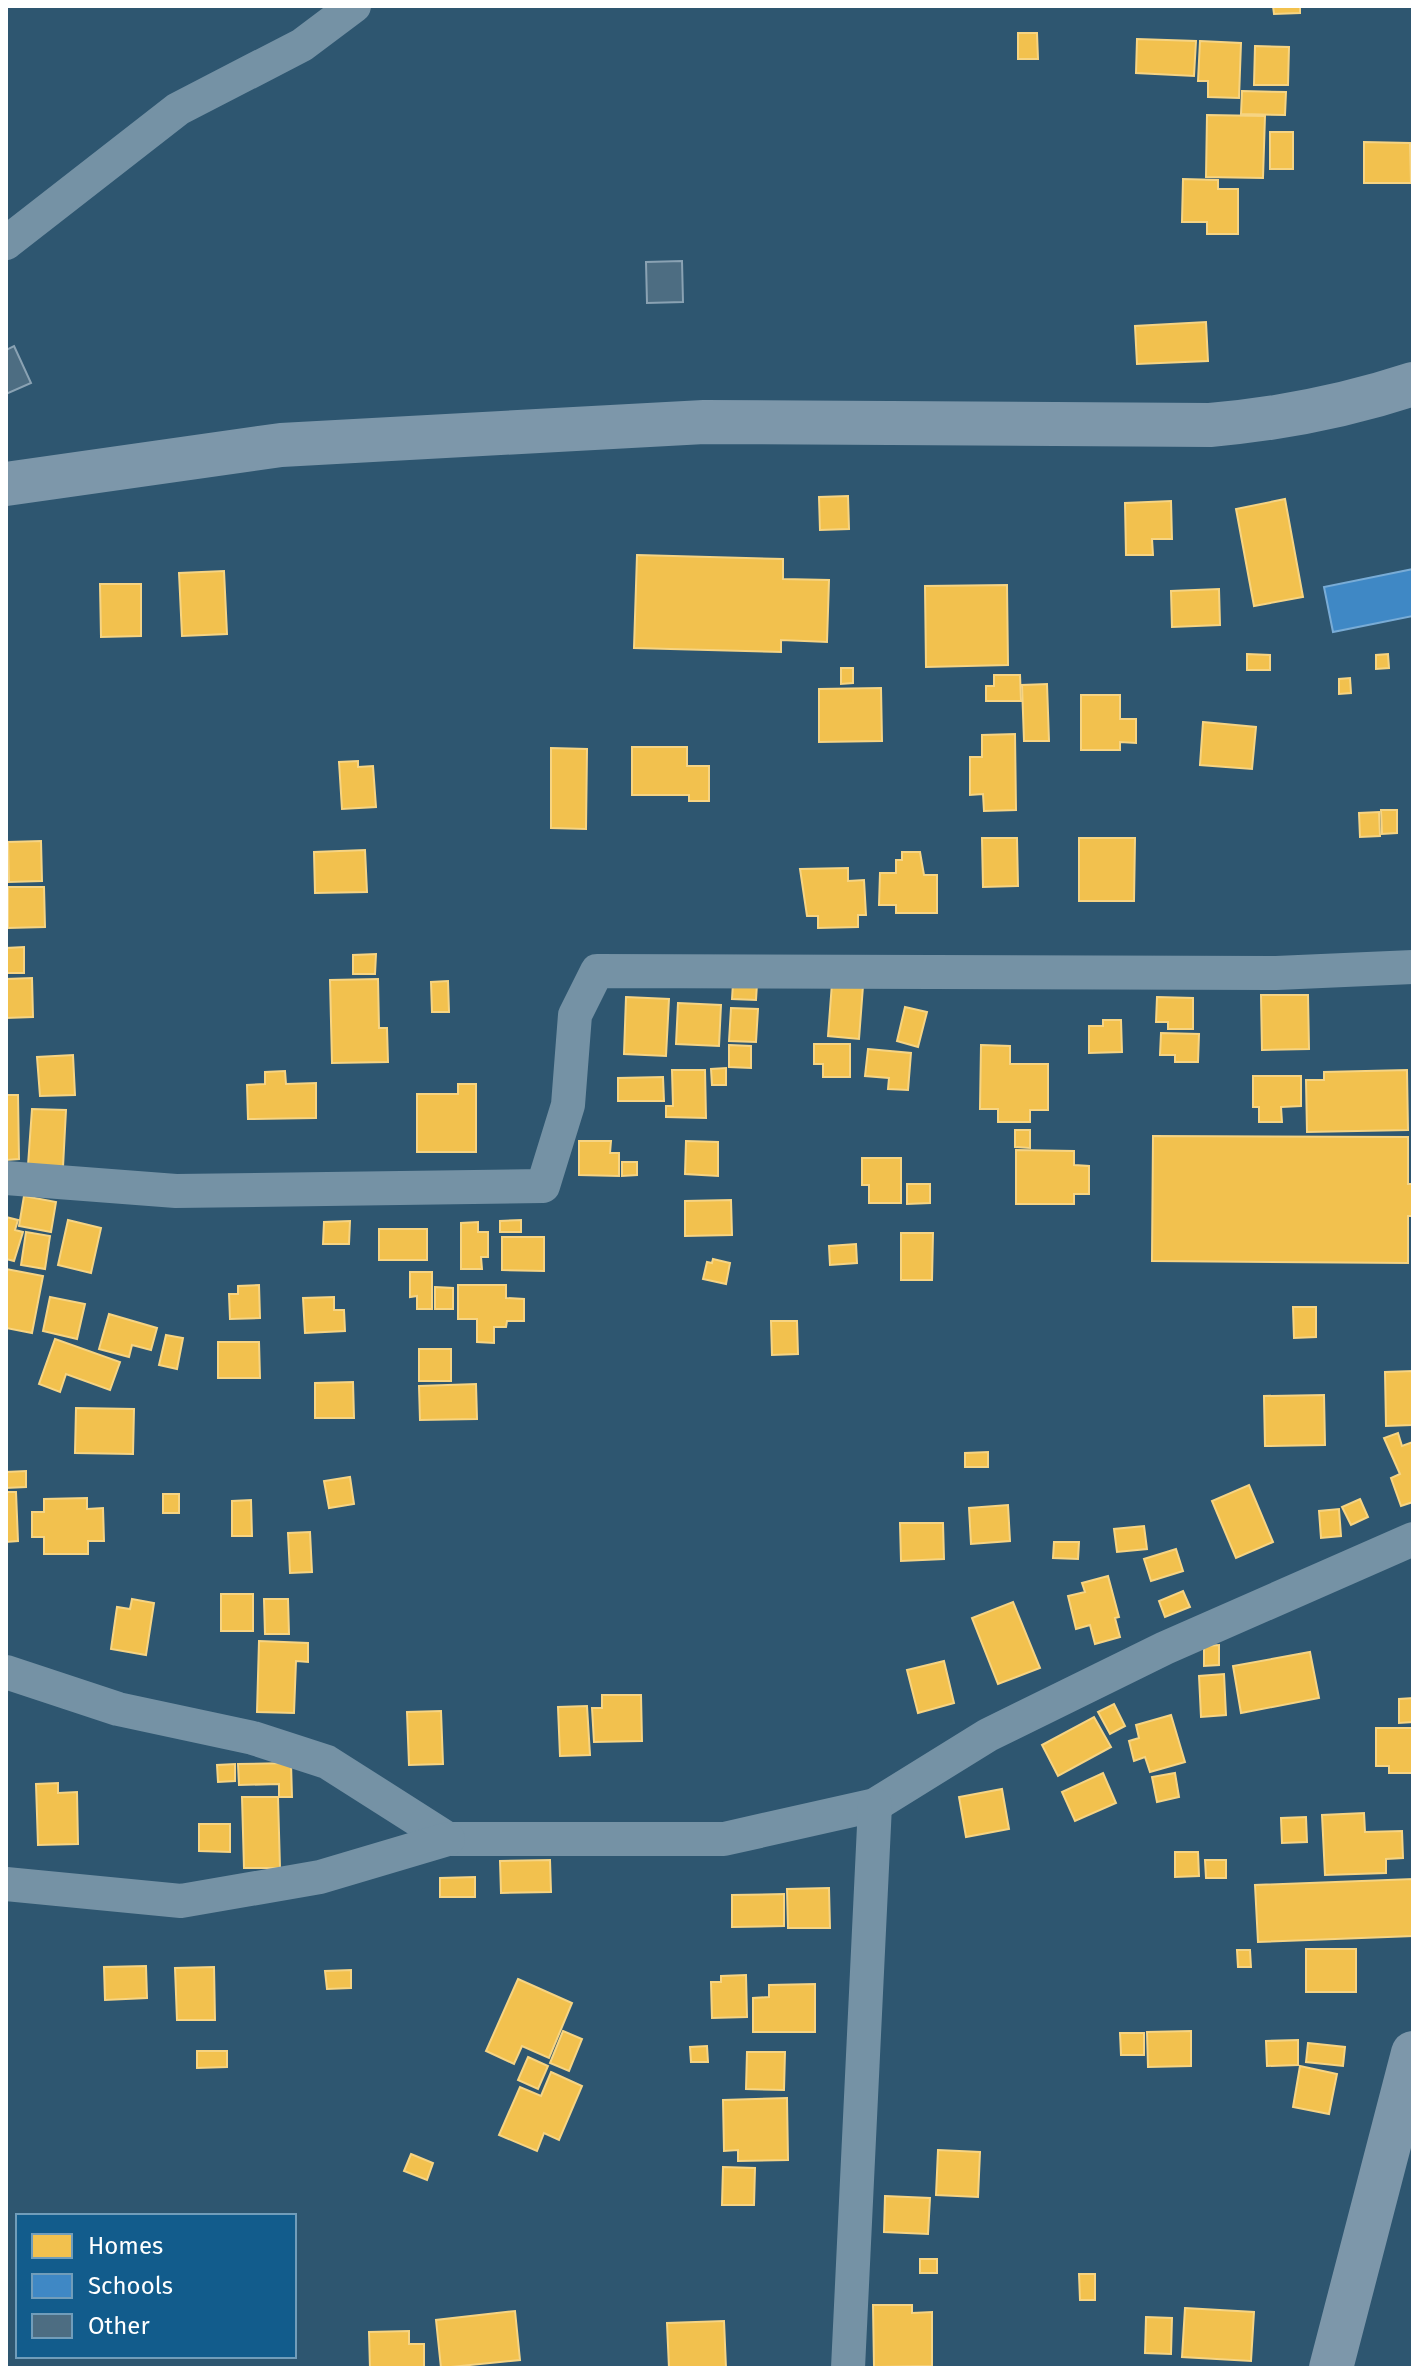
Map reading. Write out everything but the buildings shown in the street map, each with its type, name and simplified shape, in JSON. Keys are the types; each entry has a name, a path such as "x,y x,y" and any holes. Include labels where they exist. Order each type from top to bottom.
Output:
{"main road":[{"path":"6,484 281,445 704,422 1210,425 1269,420 1357,403 1413,384"},
{"path":"1331,2368 1413,2053"}],"street":[{"path":"6,243 178,109 302,45 354,6"},
{"path":"6,1178 176,1191 543,1186 568,1105 575,1015 597,971 1276,973 1413,967"},
{"path":"6,1884 181,1901 320,1877 448,1839 724,1839 875,1805 988,1735 1165,1648 1413,1539"},
{"path":"6,1672 118,1709 253,1738 327,1762 448,1839"},
{"path":"848,2368 875,1805"}]}
